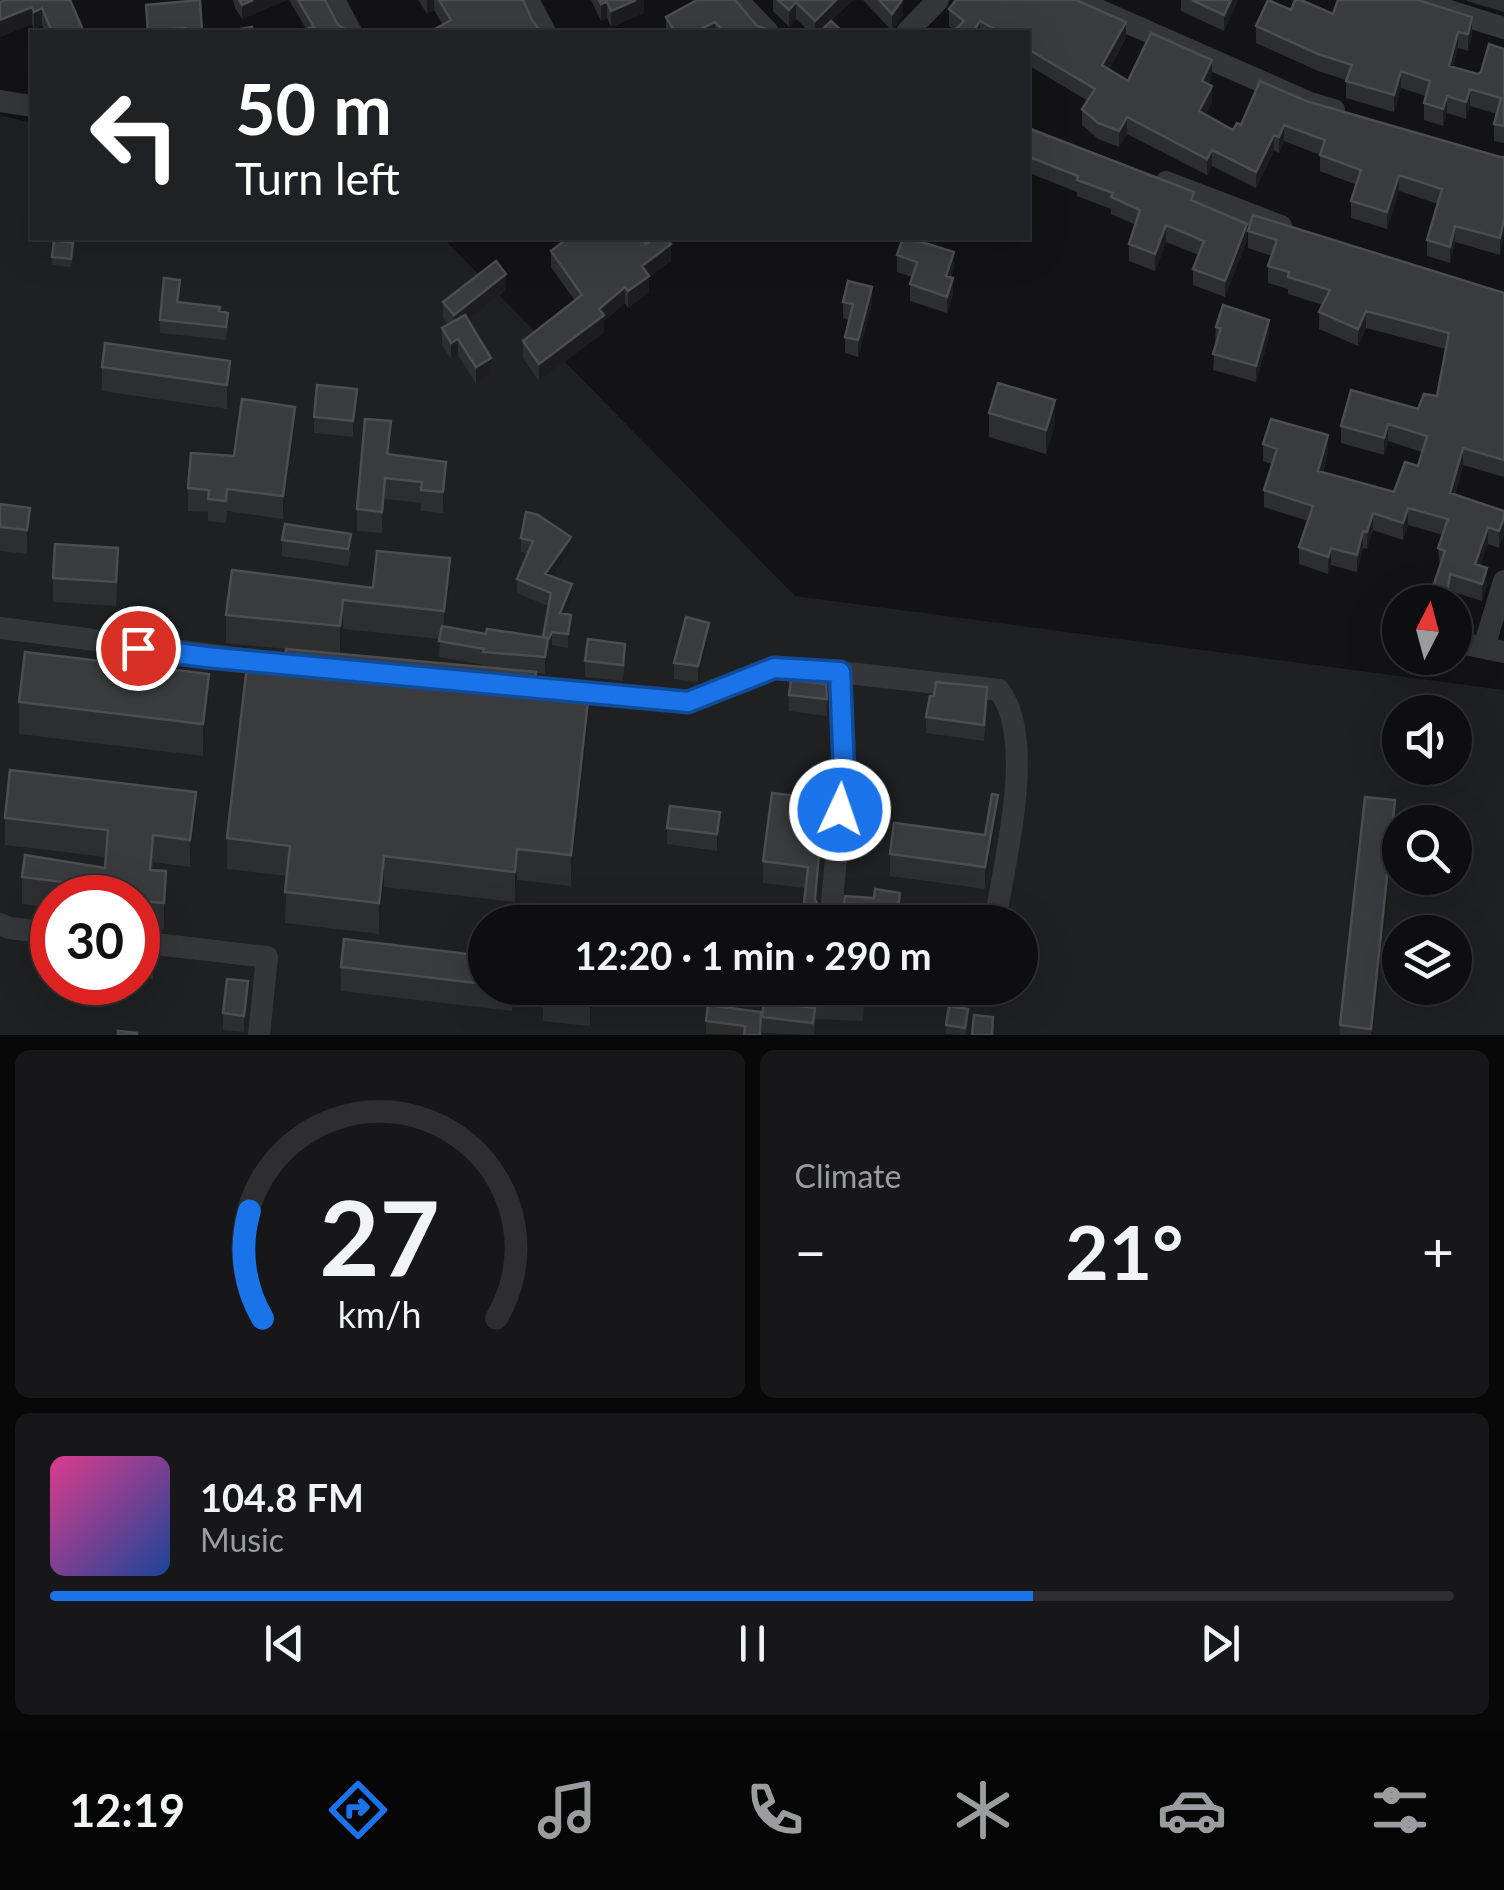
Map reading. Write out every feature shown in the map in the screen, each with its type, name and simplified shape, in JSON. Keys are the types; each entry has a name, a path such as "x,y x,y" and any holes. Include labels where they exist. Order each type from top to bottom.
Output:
{"street":[{"path":"334,0 350,30"},
{"path":"528,0 545,30"},
{"path":"737,0 766,30"},
{"path":"901,0 913,25 938,0"},
{"path":"1076,0 1310,103 1363,118"},
{"path":"1414,0 1504,28"},
{"path":"0,100 30,106"},
{"path":"1139,172 1306,235"},
{"path":"1494,650 1504,581"},
{"path":"0,628 206,657 303,666"},
{"path":"534,688 688,702 774,668 999,690 1009,704 1019,760 997,905"},
{"path":"832,905 844,773 840,672"},
{"path":"0,924 30,930"},
{"path":"160,945 268,957 259,1035"}],"shaded area":[{"path":"0,115 30,122 30,240 445,240 795,596 1504,690 1504,1035 0,1035"}],"building":[{"path":"70,0 83,30 51,30 42,8 34,12 32,7 0,20 0,2"},
{"path":"200,0 202,30 148,30 146,5"},
{"path":"298,0 325,0 338,25 347,30 310,30 314,27"},
{"path":"439,0 523,0 540,30 435,29 451,20"},
{"path":"599,0 636,0 611,11 607,2 601,4"},
{"path":"697,0 735,0 757,26 770,30 722,30 715,22 698,30 674,30 666,17"},
{"path":"778,0 836,0 815,21 796,2 789,10"},
{"path":"879,0 902,0 892,14"},
{"path":"956,0 1076,0 1126,22 1102,65 1128,81 1151,33 1212,60 1202,81 1212,86 1199,111 1233,130 1237,123 1241,125 1260,81 1306,101 1504,157 1504,219 1500,238 1455,226 1450,247 1427,240 1442,189 1399,175 1387,212 1351,201 1361,170 1320,155 1325,140 1284,125 1279,137 1274,135 1256,172 1212,150 1207,159 1127,117 1119,131 1098,123 1082,109 1095,89 1030,50 1030,30 996,30 980,21 974,30 955,30 964,21 949,9"},
{"path":"1192,0 1231,0 1224,15"},
{"path":"1268,0 1291,10 1295,0 1301,0 1333,14 1338,0 1418,0 1472,17 1468,34 1458,32 1449,66 1477,74 1489,44 1504,49 1504,126 1494,124 1501,98 1470,89 1466,102 1447,96 1443,109 1424,103 1430,81 1401,71 1394,95 1346,81 1352,65 1256,26"},
{"path":"831,21 841,30 822,30"},
{"path":"1030,129 1194,192 1191,200 1247,224 1225,281 1193,269 1204,241 1166,225 1155,254 1129,244 1140,210 1111,197 1113,193 1077,180 1078,176 1032,158 1030,164"},
{"path":"1253,215 1504,293 1504,460 1463,448 1450,493 1504,511 1499,531 1488,527 1475,564 1487,568 1482,584 1450,574 1448,585 1434,585 1445,551 1438,548 1448,519 1408,508 1403,523 1373,513 1357,555 1331,548 1328,557 1299,547 1313,506 1264,490 1277,449 1263,444 1271,419 1328,435 1318,471 1394,492 1405,462 1418,466 1427,436 1388,424 1384,438 1341,426 1351,390 1418,409 1424,394 1437,396 1449,333 1366,311 1358,329 1319,312 1330,290 1288,277 1289,272 1268,266 1277,240 1248,231"},
{"path":"54,240 73,243 71,259 52,257"},
{"path":"565,240 643,240 646,244 668,240 671,244 642,266 649,276 628,291 625,287 599,309 604,315 539,364 523,341 582,295 551,251"},
{"path":"902,240 954,252 946,276 953,278 947,297 910,284 917,262 897,255"},
{"path":"496,261 506,274 454,315 443,302"},
{"path":"164,278 180,280 177,302 220,307 219,311 228,313 226,327 160,320"},
{"path":"848,281 872,287 858,340 845,337 853,304 843,302"},
{"path":"1223,305 1269,320 1256,366 1213,354"},
{"path":"465,315 491,358 476,367 458,339 451,343 442,328"},
{"path":"105,343 230,361 227,385 102,367"},
{"path":"998,383 1055,400 1046,430 989,413"},
{"path":"317,385 357,389 353,421 314,417"},
{"path":"242,399 295,407 283,496 227,489 226,501 208,499 209,490 188,488 191,453 234,456"},
{"path":"365,419 391,421 387,454 446,462 443,492 421,490 422,482 385,478 382,512 357,509"},
{"path":"0,504 30,508 27,530 0,527"},
{"path":"526,512 538,515 571,537 545,574 572,584 560,613 571,615 568,634 552,632 549,638 543,637 551,593 517,579 533,541 521,538"},
{"path":"285,524 351,534 348,549 282,540"},
{"path":"55,544 118,548 116,582 53,578"},
{"path":"377,551 450,558 444,611 343,600 340,626 226,615 232,570 373,588"},
{"path":"686,617 709,623 698,666 674,663"},
{"path":"442,626 548,638 545,657 483,652 484,649 439,641"},
{"path":"588,639 625,644 623,665 585,661"},
{"path":"286,649 536,672 535,685 589,691 571,855 517,849 515,872 384,856 379,903 285,892 290,846 227,838 248,657 285,661"},
{"path":"25,652 209,674 203,724 19,702"},
{"path":"791,680 826,684 827,699 789,695"},
{"path":"936,682 987,687 984,725 926,717"},
{"path":"10,770 196,792 190,840 153,835 150,870 166,871 164,903 160,903 160,875 22,877 25,855 105,868 108,830 5,818"},
{"path":"772,793 824,799 815,899 818,905 804,905 808,867 763,861"},
{"path":"992,794 998,795 985,867 890,854 894,823 985,835"},
{"path":"1365,797 1395,800 1394,805 1382,805 1382,895 1385,895 1371,1029 1340,1025"},
{"path":"862,798 879,799 878,822 861,821"},
{"path":"670,806 720,812 717,834 667,828"},
{"path":"875,889 900,893 898,905 844,905 845,896 874,898"},
{"path":"344,939 468,954 468,982 341,967"},
{"path":"227,979 248,981 244,1016 223,1013"},
{"path":"708,1005 761,1012 760,1035 744,1035 745,1026 706,1021"},
{"path":"764,1005 815,1008 813,1023 762,1017"},
{"path":"949,1006 968,1009 965,1028 946,1025"},
{"path":"974,1015 993,1017 992,1035 972,1035"}],"route":[{"path":"138,648 688,702 774,668 840,672 844,773 840,810"}]}
